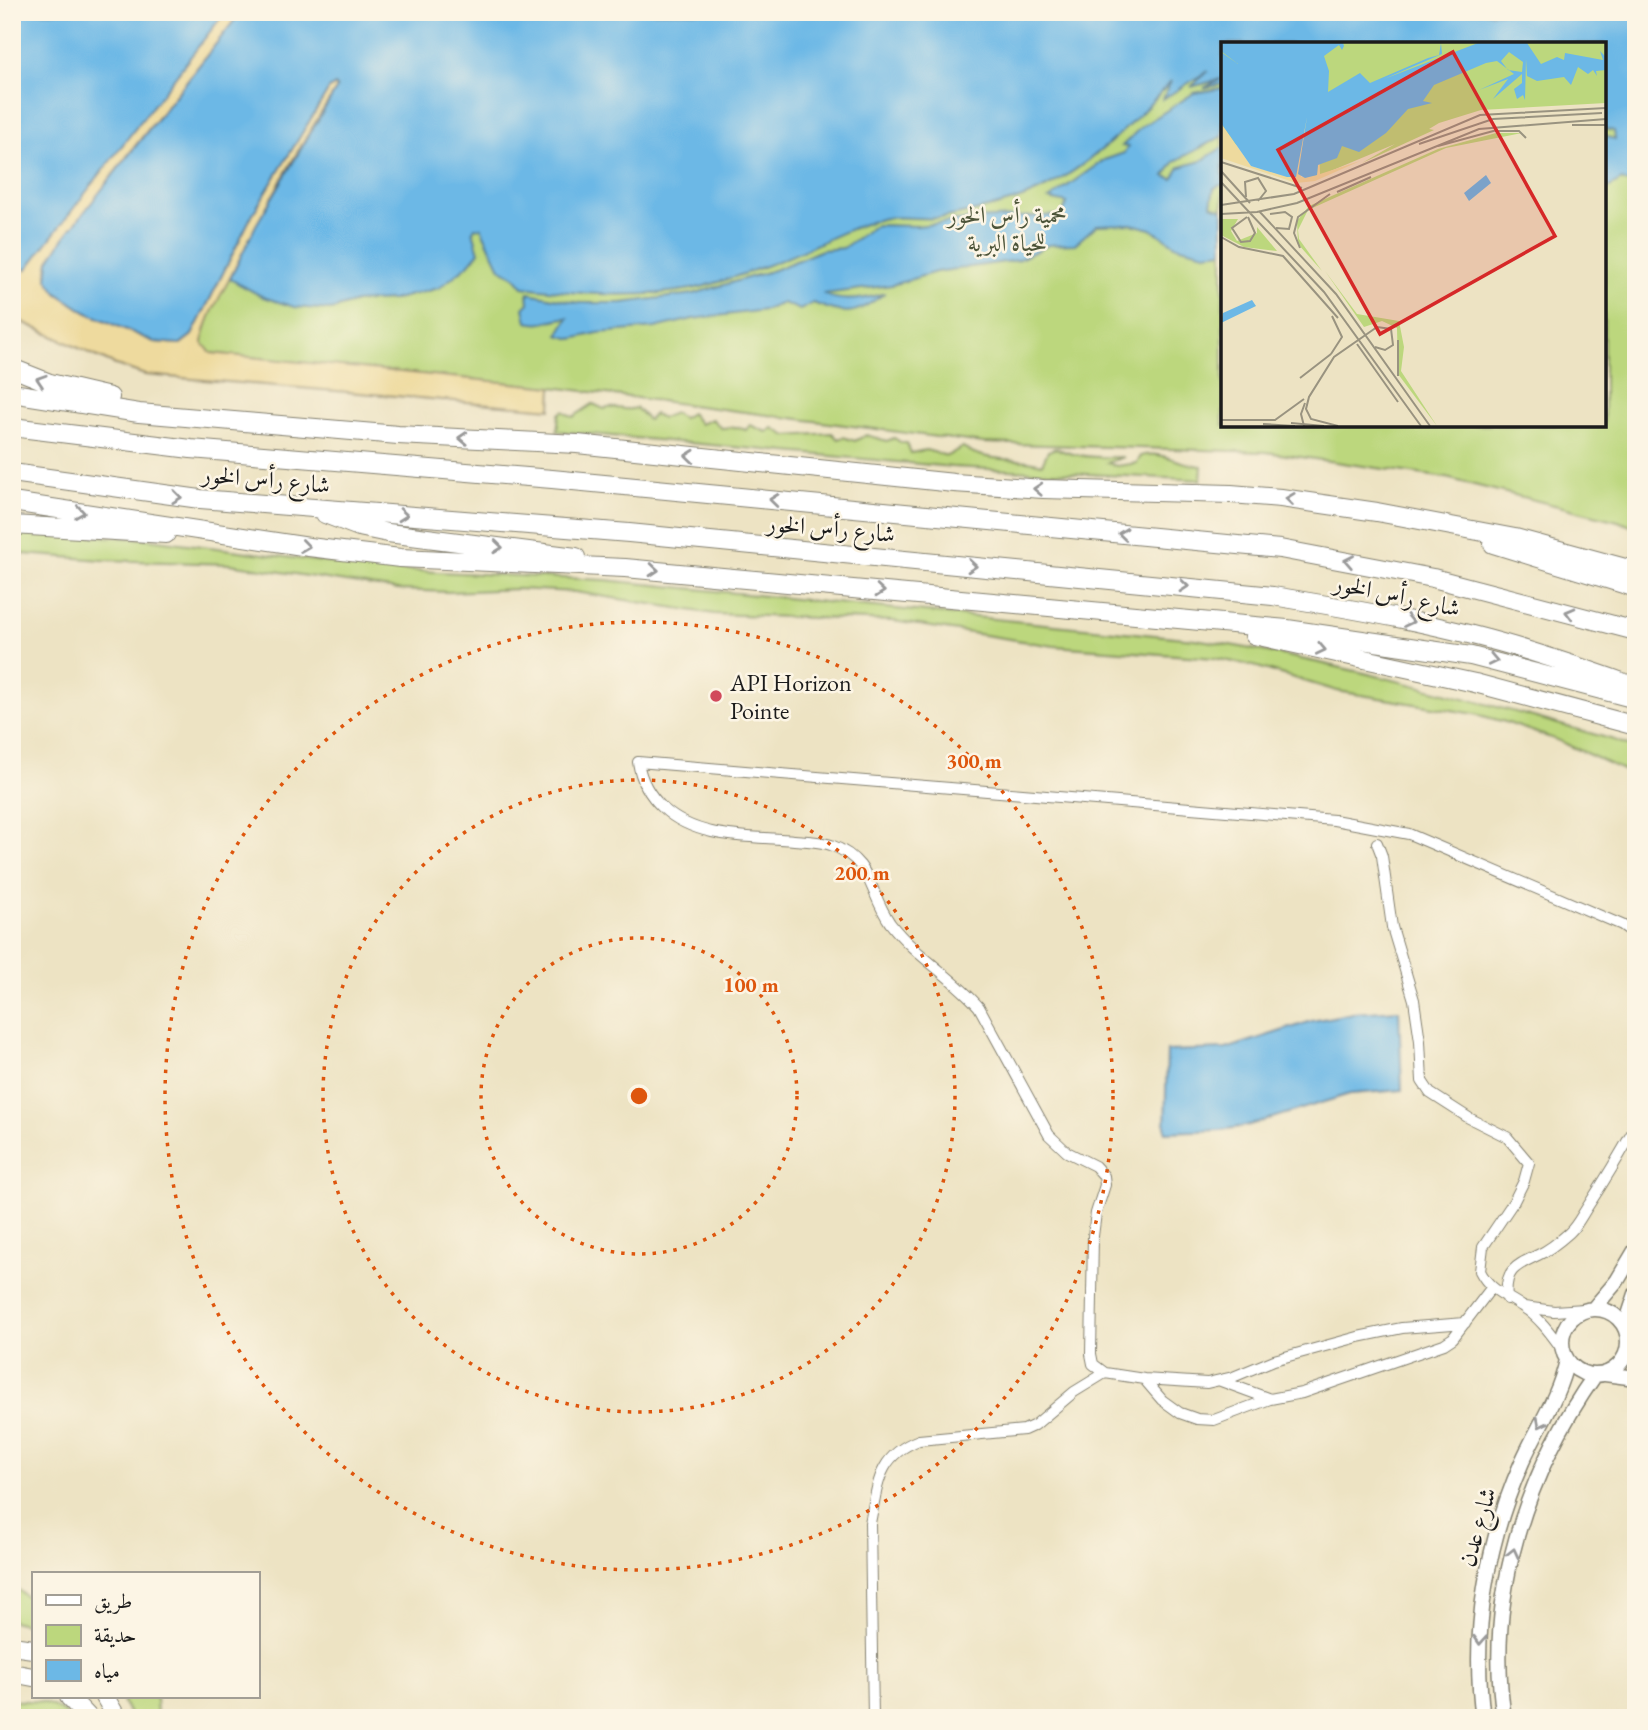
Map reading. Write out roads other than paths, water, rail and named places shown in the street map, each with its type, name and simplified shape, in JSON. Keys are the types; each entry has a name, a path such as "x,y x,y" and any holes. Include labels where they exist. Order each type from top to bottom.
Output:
{"highway":[{"path":"12,368 50,383 118,399 168,407 348,423 398,435"},
{"path":"12,393 139,413 398,435 576,444 998,487 1231,494 1331,505 1515,538 1636,571"},
{"name":"شارع رأس الخور","path":"12,426 191,449 566,480 1280,550 1433,578 1636,631"},
{"name":"شارع رأس الخور","path":"12,472 200,499 629,533 1273,596 1348,608 1471,635 1528,650 1636,687"},
{"path":"12,502 309,547 400,558 625,568 1158,615 1328,634 1471,656 1636,699"},
{"path":"313,508 348,524 388,533 556,553 625,568"},
{"path":"1430,523 1636,588"},
{"path":"12,525 151,534 203,529"},
{"path":"1158,615 1475,683 1636,726"},
{"path":"1574,710 1636,736"},
{"path":"12,1646 32,1649"},
{"path":"12,1673 32,1677"},
{"path":"70,1698 89,1718"},
{"path":"106,1698 117,1718"}],"street":[{"path":"1465,1323 1402,1328 1358,1337 1274,1360 1220,1381 1190,1384 1105,1373 1093,1364 1091,1354 1093,1236 1096,1213 1105,1185 1104,1176 1095,1166 1067,1152 1049,1135 979,1007 964,991 917,953 896,930 876,898 867,873 850,856 821,842 713,832 687,825 667,812 650,794 644,784 638,762 1334,820 1409,834 1622,925 1636,935"},
{"path":"1377,843 1382,856 1392,927 1414,1000 1422,1081 1430,1093 1469,1118 1507,1137 1529,1163 1514,1201 1483,1247 1480,1270 1492,1287 1507,1299 1524,1307 1554,1311 1607,1310 1618,1317 1630,1336"},
{"path":"1507,1299 1505,1283 1514,1268 1573,1230 1636,1126"},
{"path":"1564,1354 1561,1336 1566,1325 1574,1315 1589,1309 1617,1281 1636,1249"},
{"path":"1143,1380 1172,1409 1197,1419 1214,1420 1270,1399 1302,1393 1435,1349 1453,1338 1492,1287"},
{"path":"1600,1375 1620,1364 1629,1346 1636,1294"},
{"path":"1524,1307 1538,1320 1574,1368 1584,1374 1636,1378"},
{"name":"شارع عدن","path":"1483,1718 1478,1668 1485,1582 1506,1502 1523,1460 1560,1385 1564,1354"},
{"path":"873,1718 870,1523 876,1491 887,1462 904,1446 919,1440 1024,1430 1035,1425 1074,1392 1105,1373"},
{"name":"شارع عدن","path":"1504,1718 1500,1670 1501,1631 1513,1552 1537,1477 1574,1405 1600,1375"},
{"path":"1220,1381 1270,1399"}],"water":[{"path":"12,12 225,12 26,270 12,265"},
{"path":"241,12 1636,12 1636,186 1622,180 1606,189 1606,137 1615,139 1614,131 1606,129 1606,42 1221,42 1221,79 1191,87 1208,71 1163,99 1171,81 1107,145 1051,185 1000,205 940,218 881,219 782,260 692,289 628,295 523,287 514,276 500,268 481,228 475,227 473,231 479,252 467,266 439,288 392,300 356,302 331,310 294,307 263,297 230,279 256,225 337,88 335,85 329,89 252,215 192,335 180,344 154,342 86,312 57,293 47,279 49,261 63,239"},
{"path":"1221,79 1221,84 1204,88"},
{"path":"1221,88 1221,137 1175,161 1165,176 1173,179 1180,167 1201,161 1221,148 1221,185 1214,188 1211,205 1221,208 1221,251 1205,253 1177,246 1151,229 1131,224 1097,225 1075,244 1048,245 1018,260 936,272 892,285 824,294 846,300 885,293 866,306 850,312 813,303 800,310 783,303 765,310 572,339 558,335 568,318 539,323 527,322 524,308 529,303 528,293 580,303 621,303 693,294 774,270 822,250 843,248 876,225 917,226 973,219 1062,215 1067,203 1049,199 1104,160 1124,153 1128,147 1122,146 1141,127 1194,93"},
{"path":"1399,1010 1402,1090 1350,1094 1246,1126 1221,1130 1165,1132 1167,1051 1226,1049 1312,1021 1353,1013"}],"place":[{"name":"API Horizon Pointe","path":"716,696"}],"park label":[{"name":"محمية رأس الخور للحياة البرية","path":"1007,228"}]}
